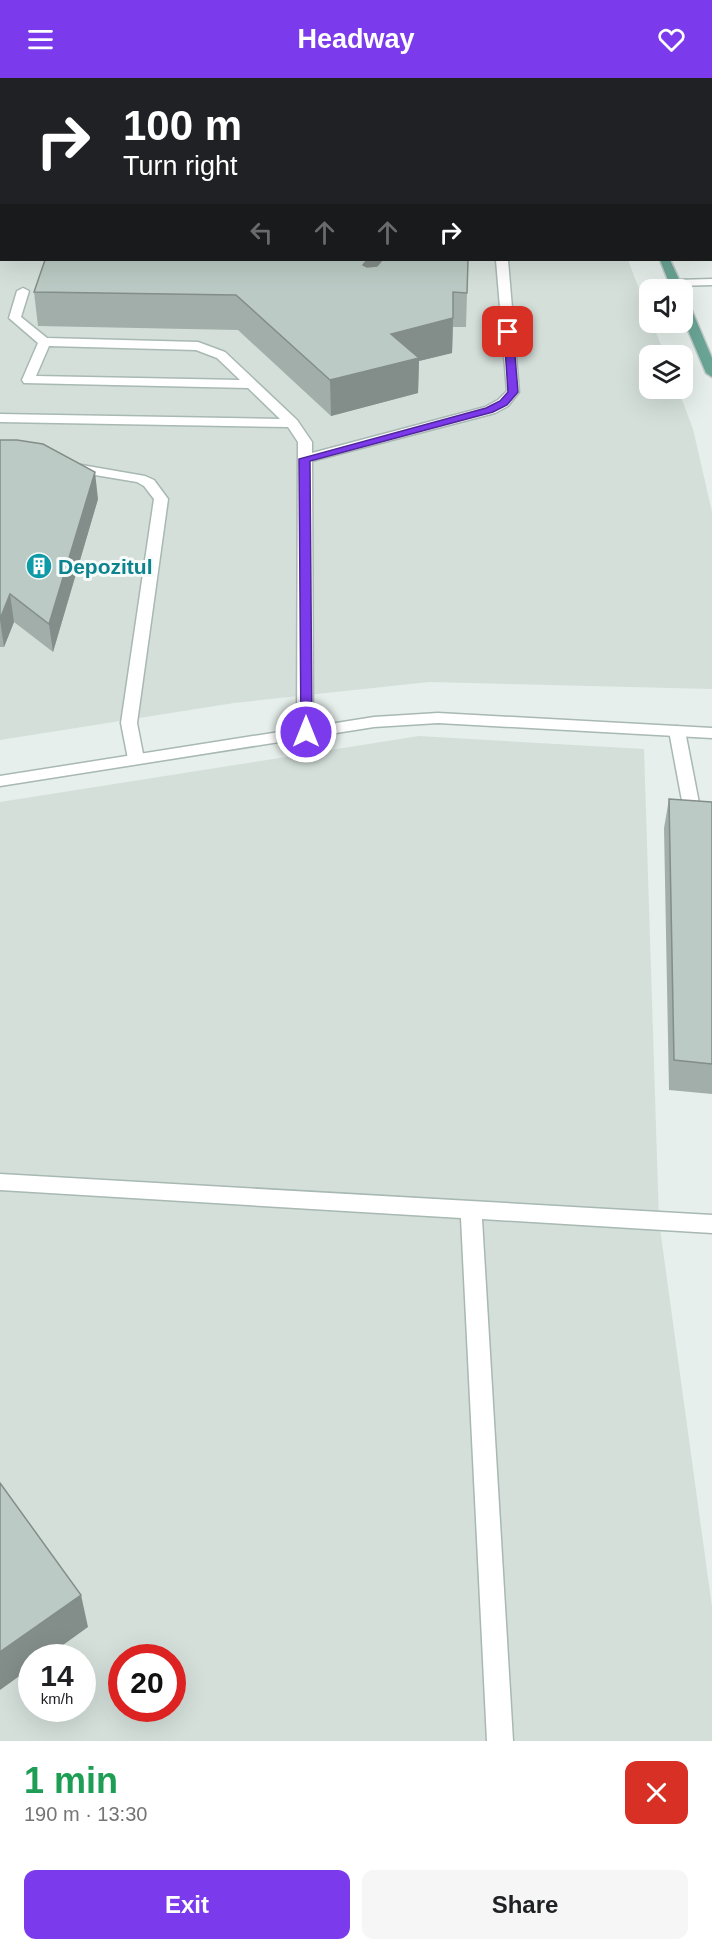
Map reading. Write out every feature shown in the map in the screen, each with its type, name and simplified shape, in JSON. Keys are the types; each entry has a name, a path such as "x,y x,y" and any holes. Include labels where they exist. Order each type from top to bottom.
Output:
{"main road":[{"path":"665,261 673,279"},
{"path":"693,327 712,373"}],"street":[{"path":"304,459 490,410 509,398 513,392 502,261"},
{"path":"693,284 712,282"},
{"path":"24,291 14,305 15,318 44,342 198,346 221,355 292,423 305,442 306,732"},
{"path":"44,342 28,380 252,384"},
{"path":"0,418 292,423"},
{"path":"59,465 140,479 149,483 161,499 129,723 136,759"},
{"path":"1,783 136,759 374,722 438,718 712,733"},
{"path":"677,731 691,806 712,820"},
{"path":"0,1182 712,1224"},
{"path":"471,1210 500,1741"}],"shaded area":[{"path":"0,261 628,261 639,289 639,333 656,333 661,345 639,345 639,399 682,399 693,429 712,512 712,689 429,682 234,703 0,740"},
{"path":"419,736 644,749 659,1221 712,1607 712,1741 0,1741 0,802"}],"building":[{"path":"45,261 366,261 363,265 367,267 377,266 381,261 468,261 467,293 453,292 453,318 391,334 419,358 330,380 236,295 34,292"},
{"name":"Depozitul","path":"0,440 43,444 95,472 49,624 10,594 0,619"},
{"path":"669,799 712,802 712,1064 674,1060"},
{"path":"0,1483 81,1595 0,1652"}],"place":[{"name":"Depozitul","path":"39,566"}],"route":[{"path":"306,732 304,459 490,410 503,403 513,392 508,332"}]}
